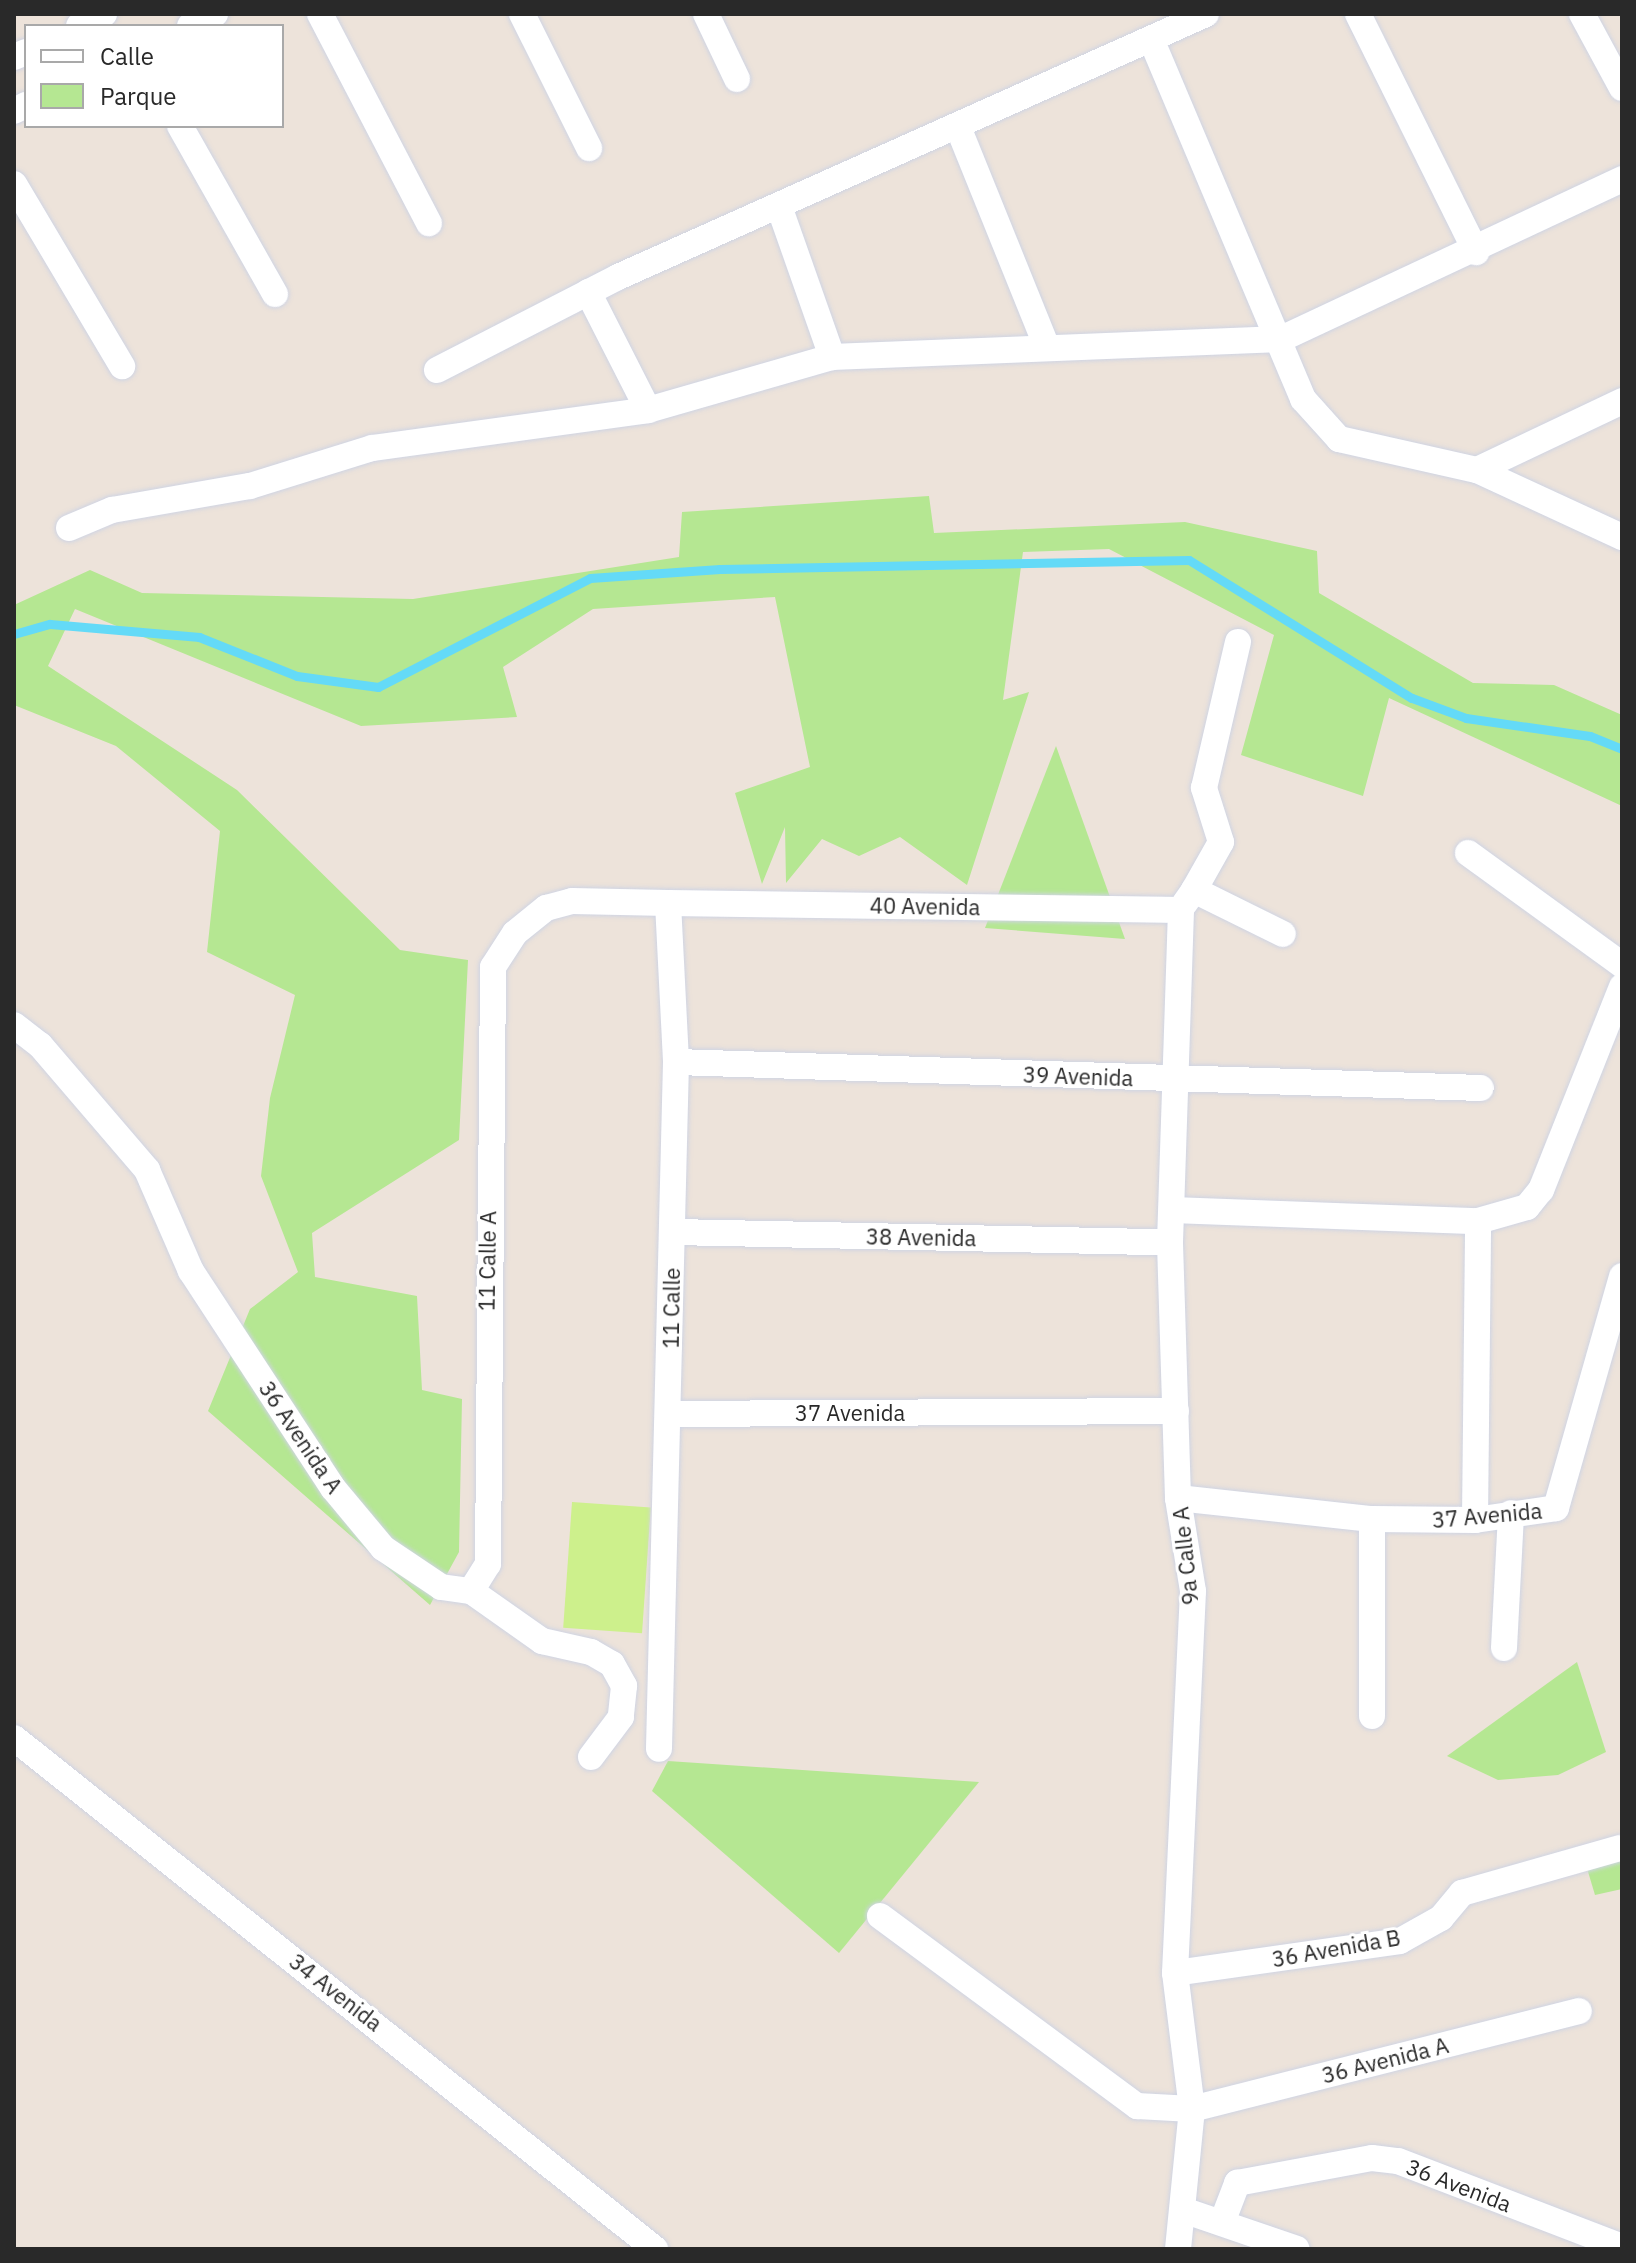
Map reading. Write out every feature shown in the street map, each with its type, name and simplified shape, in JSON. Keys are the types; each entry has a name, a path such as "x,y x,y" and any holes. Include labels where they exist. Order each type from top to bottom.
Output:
{"street":[{"path":"82,24 104,14"},
{"path":"194,24 215,14"},
{"path":"320,14 429,223"},
{"path":"522,14 589,148"},
{"path":"706,14 737,79"},
{"path":"437,370 588,292 780,209 1206,14"},
{"path":"1358,14 1476,252"},
{"path":"1582,14 1622,88"},
{"path":"1151,39 1281,339 1303,399 1339,439 1477,470 1622,537"},
{"path":"958,127 1047,347"},
{"path":"181,128 275,294"},
{"path":"69,528 112,510 250,486 372,448 648,410 832,357 1281,339 1476,252 1622,179"},
{"path":"14,184 122,366"},
{"path":"780,209 832,357"},
{"path":"588,292 648,410"},
{"path":"1477,470 1622,401"},
{"path":"1238,642 1204,788 1221,842 1187,900 1283,934"},
{"path":"1468,853 1622,965"},
{"name":"11 Calle A","path":"471,1591 488,1564 493,967 515,933 546,908 633,898 668,903"},
{"name":"40 Avenida","path":"668,903 1187,900"},
{"name":"9a Calle A","path":"1178,2249 1192,2109 1175,1973 1193,1591 1178,1498 1170,1242 1187,900"},
{"name":"11 Calle","path":"659,1749 676,1062 668,903"},
{"path":"1172,1210 1478,1221 1527,1207 1541,1190 1622,986"},
{"name":"36 Avenida A","path":"14,1025 49,1056 147,1170 191,1271 333,1488 383,1548 441,1587 471,1591 542,1641 591,1652 612,1664 624,1686 621,1717 591,1757"},
{"name":"39 Avenida","path":"676,1062 1481,1088"},
{"path":"1475,1520 1478,1221"},
{"name":"38 Avenida","path":"673,1232 1170,1242"},
{"name":"37 Avenida","path":"1178,1498 1372,1519 1475,1520 1556,1508 1622,1276"},
{"name":"37 Avenida","path":"668,1414 1176,1411"},
{"path":"1504,1648 1511,1513"},
{"path":"1372,1519 1372,1716"},
{"name":"34 Avenida","path":"14,1738 655,2249"},
{"name":"36 Avenida B","path":"1175,1973 1400,1941 1441,1918 1462,1893 1620,1848"},
{"path":"880,1916 1137,2106 1192,2109"},
{"name":"36 Avenida A","path":"1192,2109 1579,2011"},
{"name":"36 Avenida","path":"1223,2220 1237,2183 1372,2158 1398,2161 1622,2247"},
{"path":"1183,2210 1223,2220 1297,2249"}],"green space":[{"path":"929,496 934,533 1185,522 1317,551 1319,593 1473,683 1554,685 1622,715 1622,806 1389,698 1363,796 1241,755 1274,635 1109,549 1023,552 1003,700 1029,692 967,885 900,837 859,856 822,839 786,883 785,827 762,884 735,793 810,767 775,597 593,609 503,667 517,717 361,726 75,609 48,666 237,790 400,950 468,960 459,1140 312,1233 315,1277 417,1296 422,1390 462,1399 459,1552 430,1605 208,1411 250,1309 298,1272 261,1176 270,1098 295,995 207,952 220,831 116,746 14,705 14,605 90,570 142,593 413,599 679,557 682,512"},
{"path":"1056,746 1125,939 985,928"},
{"path":"572,1502 651,1508 642,1633 563,1628"},
{"path":"1577,1662 1606,1752 1558,1775 1498,1780 1447,1756"},
{"path":"668,1761 979,1782 839,1953 652,1791"},
{"path":"1620,1853 1622,1889 1595,1895 1586,1865"}],"waterway":[{"path":"14,634 50,624 199,637 297,676 378,687 590,578 720,569 1189,560 1412,698 1466,718 1590,736 1622,749"}]}
